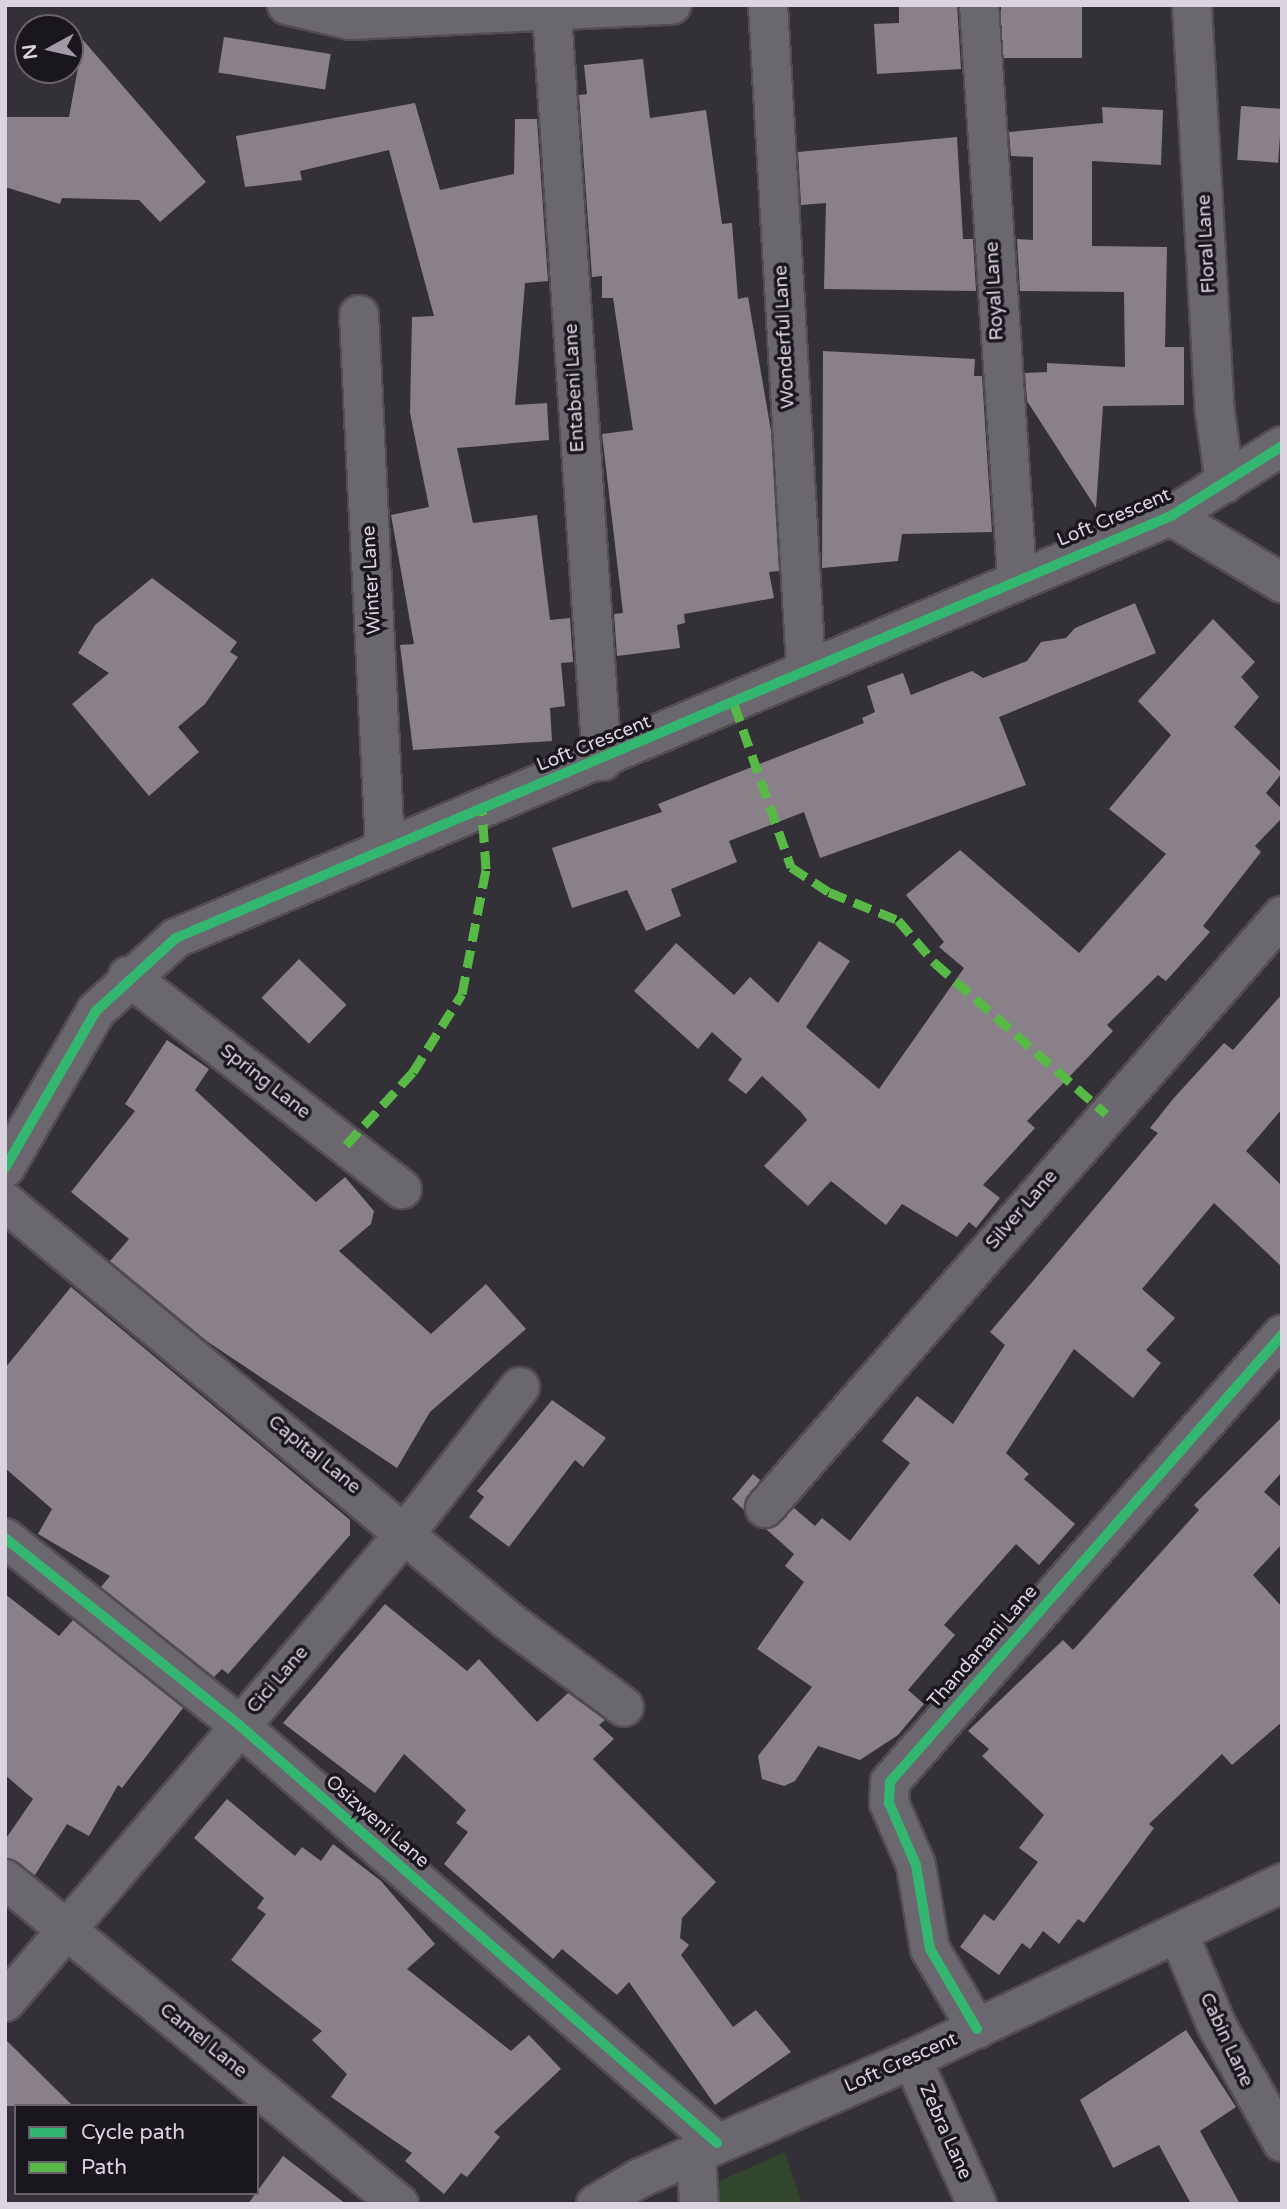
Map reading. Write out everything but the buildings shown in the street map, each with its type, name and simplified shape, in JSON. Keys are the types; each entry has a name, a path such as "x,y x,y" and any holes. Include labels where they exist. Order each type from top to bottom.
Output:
{"street":[{"path":"287,5 350,20 552,14 672,5"},
{"name":"Wonderful Lane","path":"768,5 806,668"},
{"name":"Royal Lane","path":"979,5 1017,576"},
{"name":"Floral Lane","path":"1192,5 1215,412 1225,483"},
{"name":"Entabeni Lane","path":"552,14 602,761"},
{"name":"Winter Lane","path":"359,314 385,846"},
{"name":"Loft Crescent","path":"5,1168 96,1011 128,976 176,938 224,913 385,846 602,761 1017,576 1171,516 1282,446"},
{"name":"Loft Crescent","path":"1171,516 1282,583"},
{"name":"Silver Lane","path":"765,1508 1282,916"},
{"name":"Spring Lane","path":"128,976 402,1189"},
{"name":"Capital Lane","path":"5,1202 407,1531 506,1619 624,1707"},
{"name":"Thandanani Lane","path":"977,2029 930,1949 916,1865 889,1803 890,1782 1282,1335"},
{"name":"Cici Lane","path":"5,2001 407,1531 520,1387"},
{"name":"Osizweni Lane","path":"5,1538 239,1725 706,2148"},
{"name":"Camel Lane","path":"5,1879 399,2204"},
{"name":"Loft Crescent","path":"596,2204 706,2148 912,2059 1179,1935 1282,1883"},
{"name":"Cabin Lane","path":"1179,1935 1217,2026 1282,2142"},
{"name":"Zebra Lane","path":"912,2059 977,2204"},
{"path":"699,2204 706,2148"}],"green space":[{"path":"785,2152 802,2204 716,2204 715,2183"}],"marked path":[{"path":"734,704 791,867 829,892 898,920 935,963 1106,1114"},
{"path":"346,1145 413,1072 462,994 486,869 482,808"}],"cycle path":[{"path":"5,1168 96,1011 176,938 1171,516 1282,446"},
{"path":"977,2029 930,1949 916,1865 889,1803 890,1782 1282,1335"},
{"path":"5,1538 239,1725 717,2143"}]}
